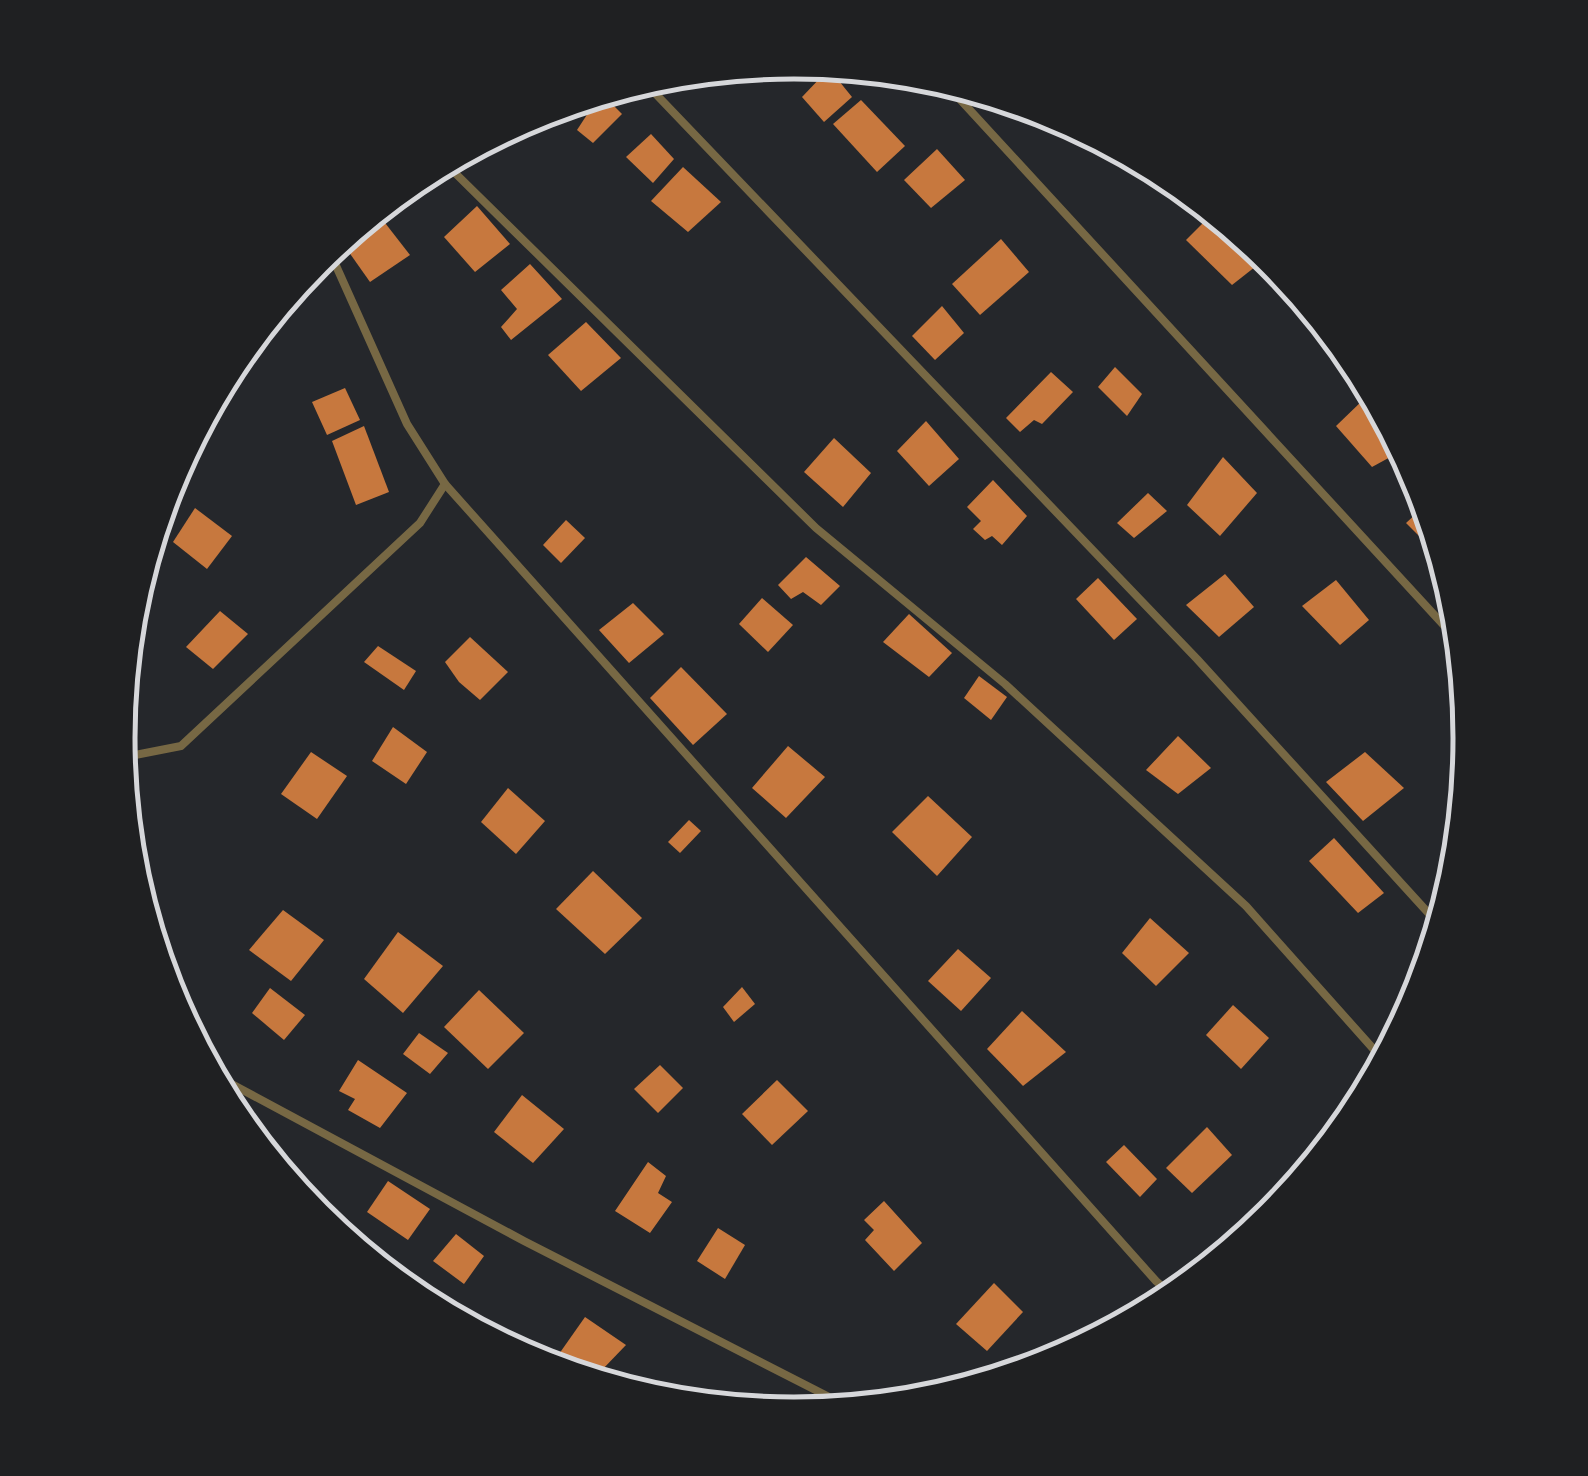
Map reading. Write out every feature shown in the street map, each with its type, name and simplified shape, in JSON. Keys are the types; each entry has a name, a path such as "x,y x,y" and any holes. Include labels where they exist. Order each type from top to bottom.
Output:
{"street":[{"path":"656,94 1197,659 1429,914"},
{"path":"961,100 1442,624"},
{"path":"455,173 816,528 1005,684 1246,906 1374,1050"},
{"path":"336,265 407,424 445,484 1150,1275 1161,1285"},
{"path":"135,755 181,746 420,523 445,484"},
{"path":"235,1086 524,1241 828,1396"}],"building":[{"path":"819,80 838,80 852,97 824,122 802,97"},
{"path":"861,100 905,146 877,172 833,124"},
{"path":"612,104 622,114 593,143 577,130 589,112"},
{"path":"651,134 674,159 653,183 626,157"},
{"path":"937,149 965,180 931,208 904,180"},
{"path":"683,167 721,202 688,232 651,201"},
{"path":"477,206 510,244 475,272 444,237"},
{"path":"384,222 410,255 370,282 349,252"},
{"path":"1204,222 1255,267 1232,285 1186,240"},
{"path":"1001,239 1029,272 980,315 952,284"},
{"path":"530,264 562,299 511,340 501,327 517,309 501,290"},
{"path":"942,306 964,333 935,360 912,336"},
{"path":"586,322 621,358 581,391 548,355"},
{"path":"1115,367 1142,394 1127,416 1098,387"},
{"path":"1051,372 1073,392 1042,424 1034,420 1020,432 1006,418"},
{"path":"345,388 360,420 327,435 312,402"},
{"path":"1361,402 1390,457 1372,467 1336,426"},
{"path":"926,421 959,459 929,486 897,451"},
{"path":"364,426 389,492 356,505 332,441"},
{"path":"834,438 871,473 843,507 804,472"},
{"path":"1223,457 1257,493 1220,536 1187,505"},
{"path":"993,480 1027,516 1002,545 992,536 985,540 973,529 981,521 967,507"},
{"path":"1148,493 1167,511 1134,538 1117,523"},
{"path":"195,508 232,536 207,569 173,542"},
{"path":"1414,516 1422,539 1406,523"},
{"path":"566,520 585,538 561,563 543,545"},
{"path":"806,557 840,586 821,605 803,592 791,599 778,585"},
{"path":"1225,574 1254,607 1219,637 1186,605"},
{"path":"1098,578 1137,619 1114,640 1076,599"},
{"path":"1336,580 1369,620 1340,645 1302,606"},
{"path":"762,598 793,625 768,652 739,624"},
{"path":"633,603 664,634 629,663 599,630"},
{"path":"220,611 248,634 213,669 186,647"},
{"path":"909,614 952,653 929,677 883,642"},
{"path":"470,637 508,672 480,700 459,682 445,662"},
{"path":"378,646 416,671 404,690 364,662"},
{"path":"681,667 727,714 693,745 650,698"},
{"path":"979,676 1007,697 991,720 964,698"},
{"path":"393,727 427,752 406,784 372,761"},
{"path":"1178,736 1211,768 1178,794 1146,770"},
{"path":"788,746 825,777 786,818 752,788"},
{"path":"311,752 347,776 317,819 281,794"},
{"path":"1365,752 1404,788 1363,821 1326,782"},
{"path":"508,788 545,821 516,854 481,822"},
{"path":"928,796 972,837 937,876 892,832"},
{"path":"689,820 701,831 680,853 668,842"},
{"path":"1334,838 1384,893 1358,913 1309,861"},
{"path":"593,871 642,918 605,954 556,909"},
{"path":"283,910 324,940 291,981 249,950"},
{"path":"1150,918 1189,953 1156,986 1122,953"},
{"path":"398,932 443,966 403,1013 364,979"},
{"path":"958,949 991,978 961,1011 928,981"},
{"path":"742,987 755,1004 734,1022 723,1007"},
{"path":"270,988 305,1015 284,1040 252,1013"},
{"path":"479,990 524,1033 488,1069 444,1027"},
{"path":"1233,1005 1269,1038 1241,1069 1206,1035"},
{"path":"1022,1011 1066,1052 1023,1086 987,1049"},
{"path":"419,1033 448,1053 430,1074 403,1054"},
{"path":"358,1060 407,1093 380,1128 348,1110 355,1099 339,1091"},
{"path":"660,1065 683,1088 658,1113 634,1089"},
{"path":"777,1080 808,1111 772,1145 742,1114"},
{"path":"522,1095 564,1129 533,1163 494,1132"},
{"path":"1207,1127 1232,1155 1192,1193 1166,1168"},
{"path":"1124,1145 1157,1179 1140,1197 1106,1162"},
{"path":"648,1162 666,1176 658,1193 672,1202 650,1233 615,1211"},
{"path":"388,1181 430,1209 408,1240 367,1212"},
{"path":"884,1201 922,1243 894,1271 865,1240 874,1230 864,1220"},
{"path":"718,1228 745,1245 725,1279 697,1261"},
{"path":"456,1234 484,1256 464,1284 433,1261"},
{"path":"994,1283 1023,1312 987,1351 956,1324"},
{"path":"585,1317 626,1345 603,1369 559,1354"}]}
